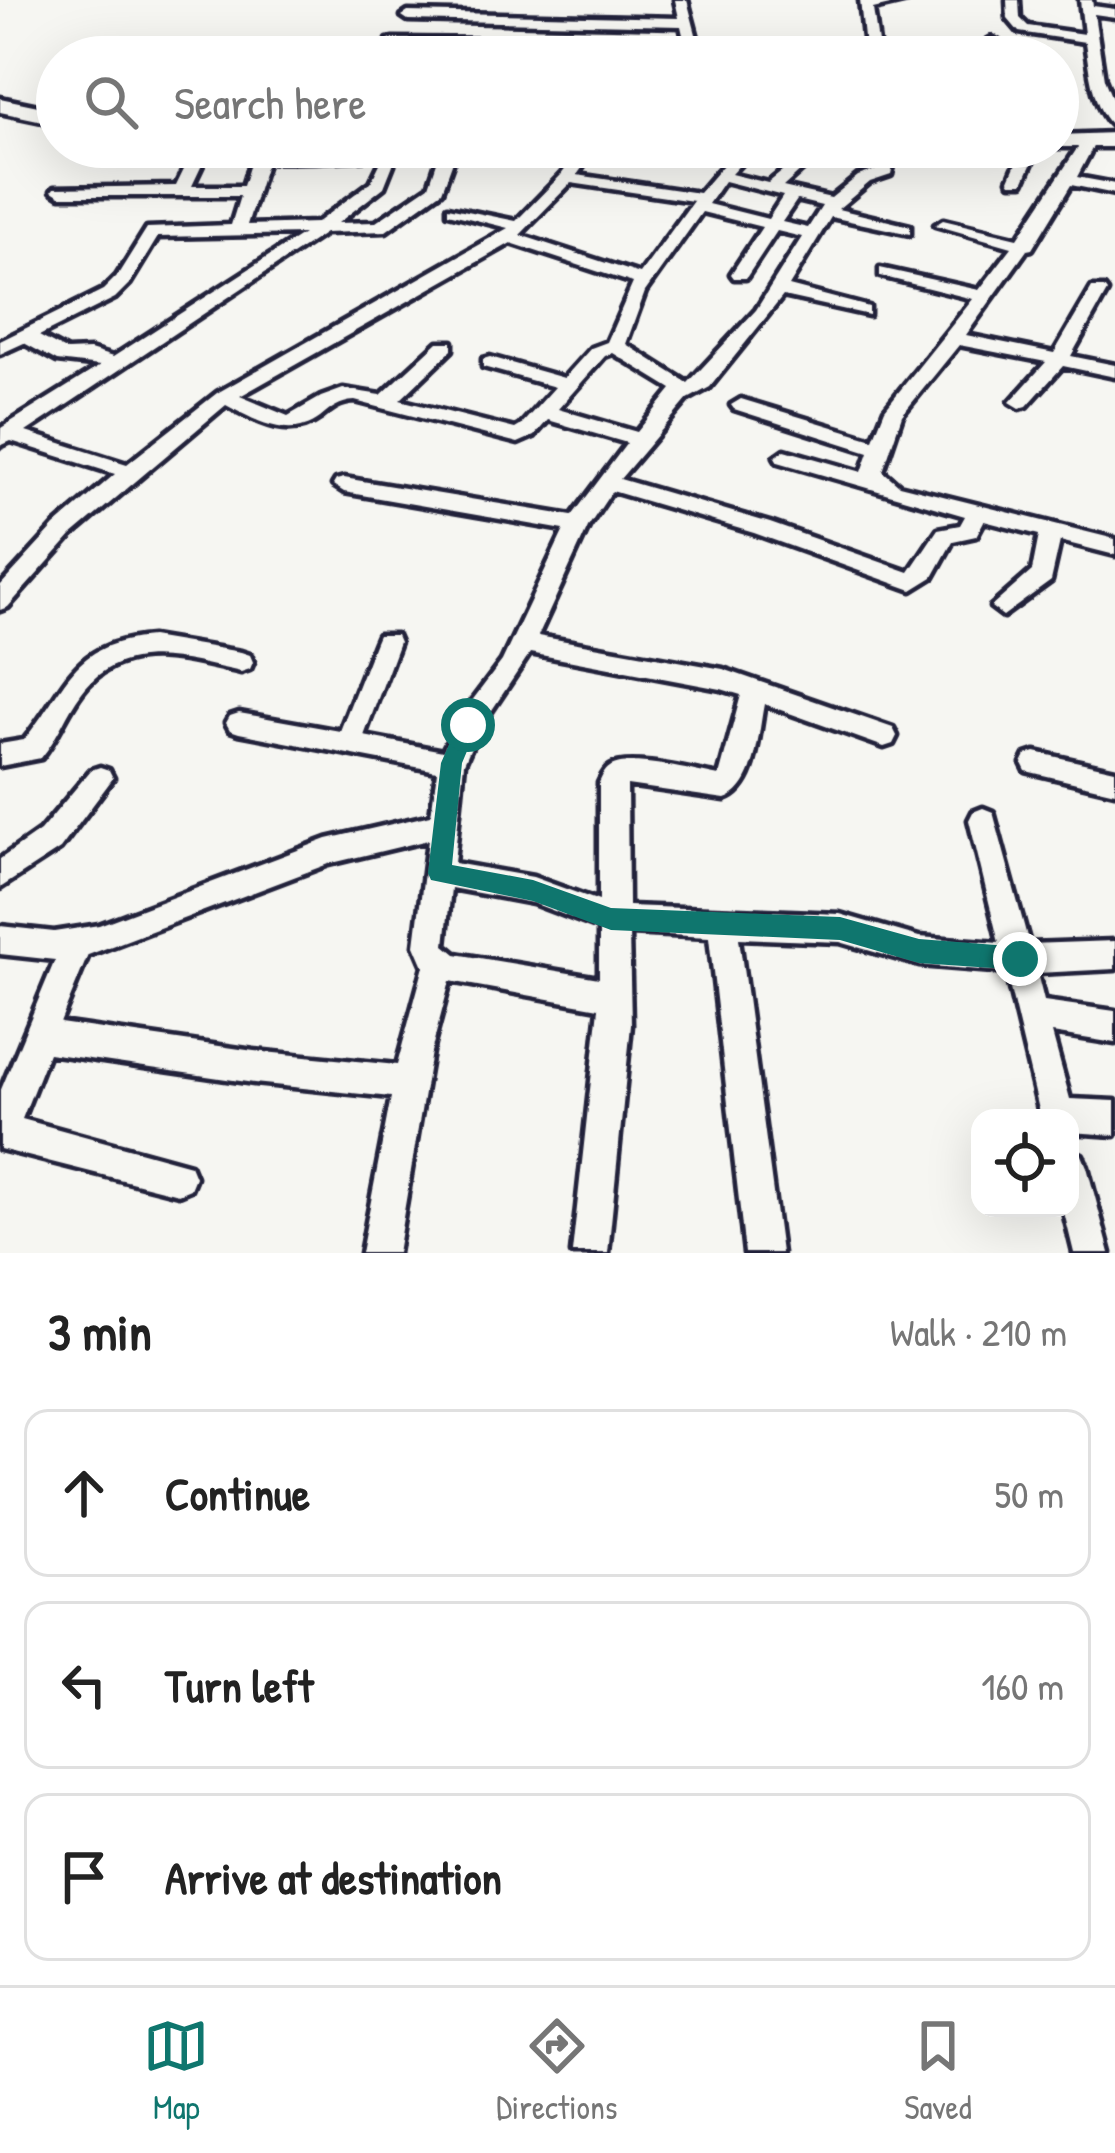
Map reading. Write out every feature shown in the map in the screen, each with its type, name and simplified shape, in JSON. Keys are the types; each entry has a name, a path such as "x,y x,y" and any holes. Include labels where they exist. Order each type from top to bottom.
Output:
{"highway":[{"path":"0,105 36,113"}],"street":[{"path":"398,36 419,0"},
{"path":"681,0 689,36"},
{"path":"870,36 866,3 905,0"},
{"path":"1013,0 1014,19 1024,29 1115,13"},
{"path":"409,16 685,22"},
{"path":"1088,18 1115,27"},
{"path":"1088,18 1097,80 1115,124"},
{"path":"881,485 872,473 898,405 955,338 1102,141"},
{"path":"182,191 191,168"},
{"path":"238,228 257,168"},
{"path":"4,436 268,267 381,182 386,168"},
{"path":"0,348 109,294 124,279 149,233 374,228 395,221 441,183 445,168"},
{"path":"1,598 128,471 224,397 515,232 574,168"},
{"path":"224,397 288,422 302,418 330,397 355,395 511,436 527,431 598,352 616,345 644,281 729,168"},
{"path":"772,188 796,168"},
{"path":"379,1253 409,1083 440,962 430,945 452,763 468,725 524,644 578,525 607,482 681,394 703,383 763,314 830,208 864,179 887,168"},
{"path":"1017,180 1022,168"},
{"path":"721,176 793,193 904,230"},
{"path":"567,178 701,202 810,234"},
{"path":"1070,180 1115,189"},
{"path":"60,191 251,191"},
{"path":"740,274 793,193"},
{"path":"454,210 644,281"},
{"path":"943,225 1026,245"},
{"path":"886,272 982,296"},
{"path":"778,289 862,311"},
{"path":"1020,402 1060,358 1099,292"},
{"path":"25,336 64,357 90,356 115,364"},
{"path":"955,338 1115,371"},
{"path":"616,345 623,354 674,378 681,394"},
{"path":"386,402 445,346"},
{"path":"490,363 569,385"},
{"path":"741,405 878,448"},
{"path":"545,412 639,440"},
{"path":"4,436 128,471"},
{"path":"785,457 1115,547"},
{"path":"607,482 762,528 912,582 920,579 946,535 968,531 978,512"},
{"path":"344,485 578,525"},
{"path":"1003,607 1042,575 1051,530"},
{"path":"348,744 387,643"},
{"path":"524,644 680,669 755,688 884,736"},
{"path":"0,754 32,750 80,677 121,647 152,647 242,662"},
{"path":"590,1253 612,1071 614,778 630,773 725,788 735,776 755,688"},
{"path":"239,723 452,763"},
{"path":"1035,763 1115,782"},
{"path":"0,875 50,840 100,778"},
{"path":"983,820 1055,1109"},
{"path":"0,940 77,944 327,852 445,824"},
{"path":"439,873 533,890 611,919 840,928 919,951 1020,959 1115,955"},
{"path":"722,924 763,1253"},
{"path":"77,944 0,1131 178,1178"},
{"path":"440,962 612,994"},
{"path":"1033,1015 1115,1027"},
{"path":"41,1036 254,1067 409,1083"},
{"path":"1079,1117 1115,1118"},
{"path":"1079,1202 1092,1253"}],"route":[{"path":"468,725 452,763 439,873 533,890 611,919 840,928 919,951 1020,959"}]}
